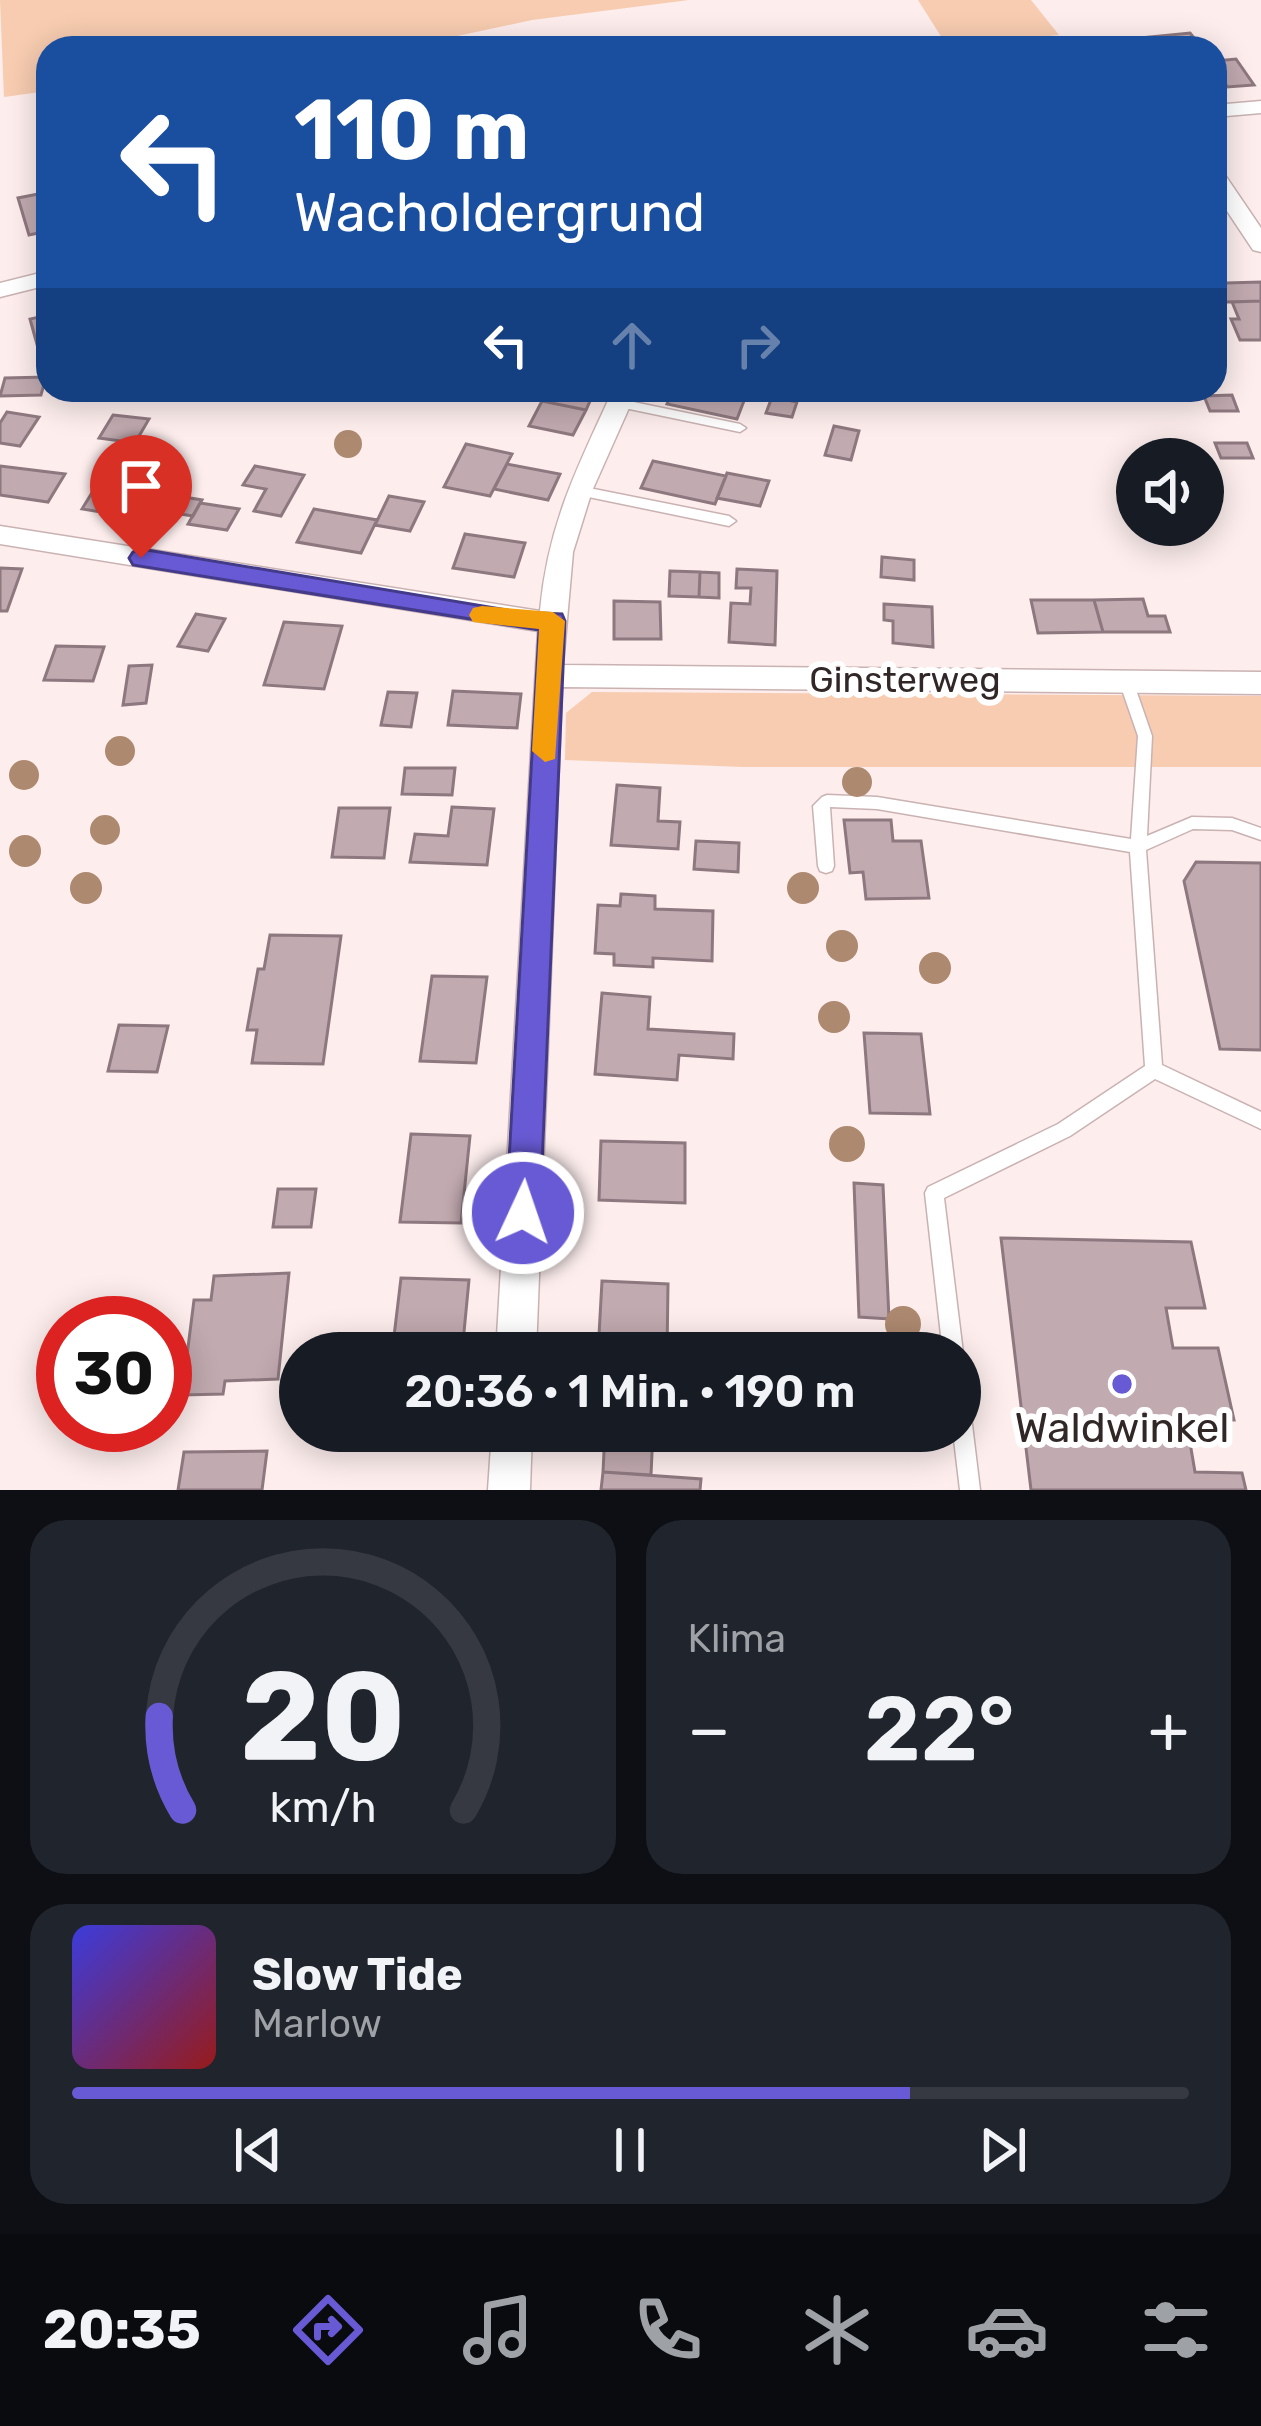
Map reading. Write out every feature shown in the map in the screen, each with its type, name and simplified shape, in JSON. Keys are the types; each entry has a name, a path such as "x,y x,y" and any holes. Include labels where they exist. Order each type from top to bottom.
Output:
{"street":[{"path":"1227,110 1261,106"},
{"path":"1227,195 1261,245"},
{"path":"0,290 36,281"},
{"path":"517,1332 548,676 560,552 579,491 620,402"},
{"path":"0,535 519,621 553,621"},
{"name":"Ginsterweg","path":"548,676 1261,683"},
{"path":"509,1490 511,1452"}],"lane":[{"path":"641,402 740,428"},
{"path":"579,491 729,521"},
{"path":"1126,681 1145,736 1138,847 1154,1070"},
{"path":"826,866 820,806 827,801 877,803 1138,847 1192,823 1232,824 1261,835"},
{"path":"1154,1070 1261,1121"},
{"path":"951,1332 934,1193 1064,1130 1154,1070"},
{"path":"965,1452 970,1490"}],"shaded area":[{"path":"0,0 689,0 532,20 457,36 36,36 36,93 4,97"},
{"path":"918,0 1031,0 1059,35 1049,36 941,36"},
{"path":"592,692 1261,696 1261,767 743,767 565,760 566,713"}],"building":[{"path":"1236,59 1254,85 1227,87 1227,60"},
{"path":"36,194 36,234 29,235 18,198"},
{"path":"1261,282 1261,301 1227,302 1227,283"},
{"path":"1261,301 1261,340 1240,340 1231,319 1239,319 1232,302"},
{"path":"36,377 36,395 0,396 5,378"},
{"path":"1227,395 1232,395 1238,411 1210,411 1206,402 1227,402"},
{"path":"541,402 586,410 573,435 529,426"},
{"path":"547,402 590,402 586,410"},
{"path":"668,402 744,402 737,419"},
{"path":"770,402 797,402 792,417 766,413"},
{"path":"7,412 39,417 20,446 0,443 0,423"},
{"path":"113,415 149,419 135,443 99,438"},
{"path":"834,426 859,431 851,460 825,455"},
{"path":"1224,443 1247,443 1253,458 1224,458"},
{"path":"466,444 512,454 490,496 444,487"},
{"path":"653,461 726,476 715,504 641,488"},
{"path":"507,464 560,474 548,500 494,489"},
{"path":"0,466 65,474 48,502 0,495"},
{"path":"255,466 304,475 281,516 254,511 266,489 243,485"},
{"path":"727,473 769,481 760,506 717,498"},
{"path":"98,483 172,495 156,521 82,509"},
{"path":"172,495 202,500 193,516 162,511"},
{"path":"389,496 424,502 410,531 375,525"},
{"path":"200,503 239,509 227,530 188,524"},
{"path":"314,509 377,520 361,553 297,542"},
{"path":"465,534 525,543 514,577 453,568"},
{"path":"882,557 914,560 914,580 881,577"},
{"path":"0,568 22,569 7,611 0,611"},
{"path":"737,569 777,571 775,645 729,642 731,603 750,604 751,588 736,588"},
{"path":"670,571 700,572 699,597 669,596"},
{"path":"700,572 719,573 719,598 699,597"},
{"path":"1143,599 1148,616 1165,616 1170,632 1103,632 1094,600"},
{"path":"1031,600 1094,600 1103,632 1038,633"},
{"path":"614,601 660,602 661,639 614,639"},
{"path":"884,604 932,607 933,647 893,643 893,621 884,620"},
{"path":"196,614 225,619 208,651 178,646"},
{"path":"284,622 342,626 324,689 264,685"},
{"path":"56,646 104,647 93,681 44,680"},
{"path":"152,665 146,703 123,705 129,666"},
{"path":"453,691 521,694 517,728 448,725"},
{"path":"388,692 417,693 411,727 381,725"},
{"path":"405,768 455,768 452,795 402,794"},
{"path":"617,785 660,788 658,821 680,822 678,849 611,845"},
{"path":"452,807 494,809 487,865 410,862 415,834 448,836"},
{"path":"339,808 390,808 384,858 332,857"},
{"path":"844,820 891,820 893,841 921,841 929,898 866,899 863,872 850,873"},
{"path":"696,841 739,843 738,872 694,869"},
{"path":"1196,862 1261,863 1261,1050 1220,1049 1184,881"},
{"path":"621,894 655,896 655,909 713,911 712,961 653,958 653,967 614,965 614,954 595,953 598,905 620,906"},
{"path":"270,935 341,936 323,1064 252,1063 257,1030 247,1030 258,969 264,969"},
{"path":"432,976 487,977 476,1063 420,1061"},
{"path":"602,993 650,997 648,1029 734,1034 733,1059 679,1055 677,1080 595,1074"},
{"path":"119,1025 168,1026 157,1072 108,1071"},
{"path":"864,1033 921,1034 930,1114 870,1113"},
{"path":"411,1134 470,1136 461,1223 400,1222"},
{"path":"601,1141 685,1143 685,1203 599,1200"},
{"path":"854,1183 883,1185 889,1319 859,1317"},
{"path":"278,1189 316,1189 311,1227 273,1227"},
{"name":"Waldwinkel","path":"1001,1238 1191,1242 1205,1308 1166,1308 1173,1348 1218,1348 1234,1420 1186,1419 1195,1472 1242,1473 1246,1490 1031,1490"},
{"path":"289,1273 283,1332 279,1332 278,1379 225,1381 223,1394 192,1395 194,1300 211,1300 214,1276"},
{"path":"401,1278 469,1280 464,1332 395,1332"},
{"path":"602,1281 668,1284 667,1332 599,1332"},
{"path":"267,1451 262,1490 178,1490 184,1452"},
{"path":"604,1452 652,1452 651,1475 603,1472"},
{"path":"603,1472 701,1479 700,1490 601,1490"}],"slow traffic":[{"path":"482,615 553,621 545,751"}],"place":[{"name":"Waldwinkel","path":"1122,1384"}],"route":[{"path":"141,558 519,621 553,621 523,1213"}]}
